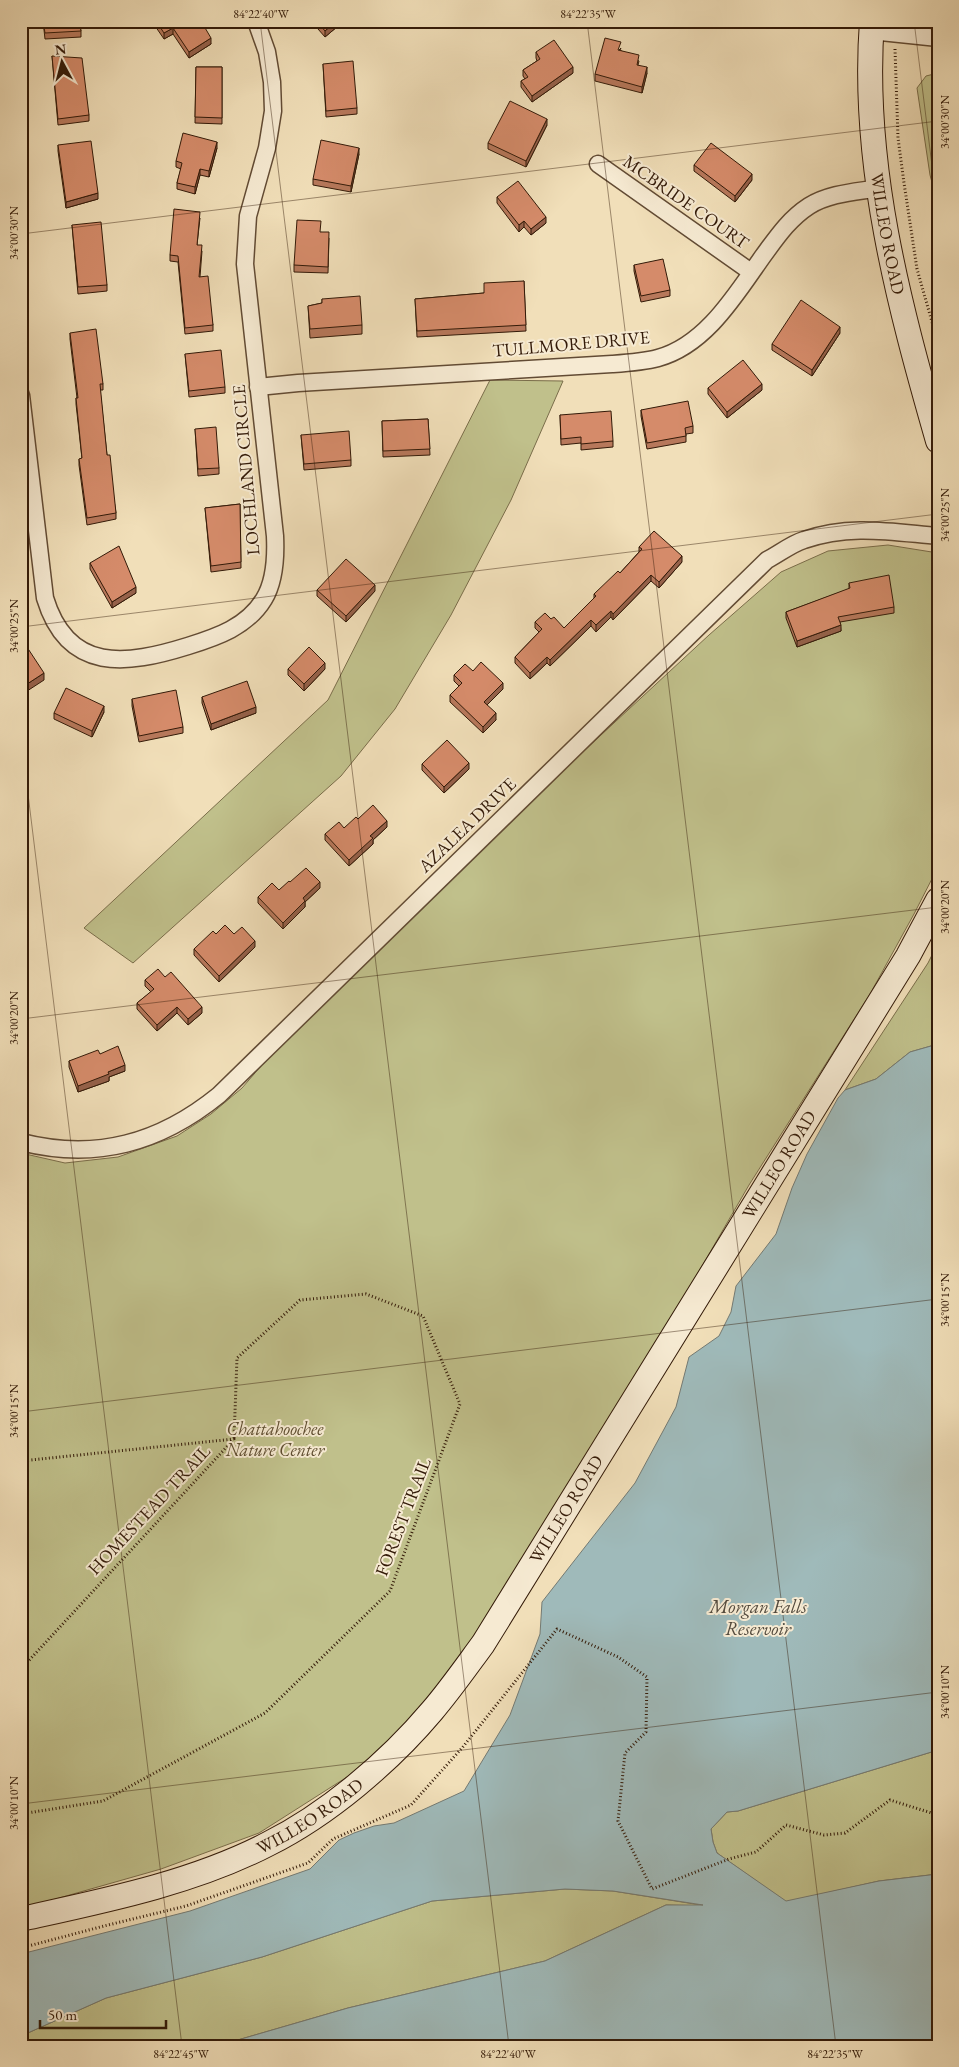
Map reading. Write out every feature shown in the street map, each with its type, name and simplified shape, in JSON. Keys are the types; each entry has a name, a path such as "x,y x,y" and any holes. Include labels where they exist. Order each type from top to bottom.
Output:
{"street":[{"name":"LOCHLAND CIRCLE","path":"21,395 42,583 50,613 56,625 74,645 85,652 118,660 155,656 210,639 236,627 251,615 264,599 270,584 274,569 276,536 246,282 245,247 248,216 269,138 273,97 267,52 256,21"},
{"path":"871,26 896,34 938,38"},
{"name":"WILLEO ROAD","path":"871,26 870,86 879,188 898,290 938,441"},
{"name":"MCBRIDE COURT","path":"598,164 751,272"},
{"name":"TULLMORE DRIVE","path":"258,387 612,364 659,358 677,350 705,329 721,312 781,231 794,217 811,205 832,196 879,188"},
{"name":"AZALEA DRIVE","path":"21,1142 58,1149 82,1150 125,1145 175,1126 200,1111 219,1095 767,560 802,540 839,530 869,529 938,536"},
{"name":"WILLEO ROAD","path":"21,1919 84,1905 180,1879 228,1862 269,1844 351,1789 401,1744 432,1712 483,1644 908,956 938,900"}],"path":[{"path":"896,34 894,62 898,138 904,183 917,268 938,343"},
{"name":"FOREST TRAIL","path":"21,1814 103,1801 265,1713 390,1591 460,1404 424,1316 366,1294 300,1300 237,1358 234,1439"},
{"name":"HOMESTEAD TRAIL","path":"21,1461 234,1439"},
{"name":"HOMESTEAD TRAIL","path":"21,1669 234,1439"},
{"path":"557,1629 618,1657 647,1677 646,1732 625,1753 618,1821 652,1888 729,1859 756,1852 786,1825 824,1835 845,1833 890,1800 938,1815"}],"green space":[{"path":"938,73 938,205 930,175 917,88 926,76"},
{"path":"490,380 563,381 511,500 451,615 395,709 341,776 133,963 84,928 328,700"},
{"name":"Chattahoochee Nature Center","path":"888,545 938,553 938,867 870,994 749,1185 483,1644 453,1691 347,1777 259,1833 161,1869 31,1906 21,1907 21,1153 65,1163 118,1157 177,1136 211,1114 242,1088 332,984 709,635 781,572 828,551"},
{"path":"938,943 938,1044 910,1052 876,1079 845,1090 928,963"},
{"path":"938,1750 938,1874 879,1881 786,1902 717,1853 711,1829 727,1812 738,1811"},
{"path":"565,1889 613,1891 707,1906 666,1905 545,1961 348,2008 217,2046 21,2046 21,2036 106,1998 262,1957 432,1901"}],"water":[{"name":"Morgan Falls Reservoir","path":"938,1044 938,1750 738,1811 727,1812 711,1829 717,1853 786,1901 879,1881 938,1874 938,2046 217,2046 348,2008 545,1961 666,1905 703,1905 613,1891 565,1889 432,1901 262,1957 106,1998 21,2036 21,1954 190,1911 310,1869 339,1840 374,1826 394,1823 464,1791 510,1715 540,1634 542,1602 635,1483 676,1407 689,1357 719,1336 731,1312 736,1286 776,1234 792,1188 807,1154 838,1098 845,1090 876,1079 910,1052"}],"building":[{"path":"43,21 79,21 81,31 45,33"},
{"path":"156,21 201,21 211,38 189,52 173,28 164,33"},
{"path":"317,21 336,21 325,31"},
{"path":"605,38 621,42 618,50 639,55 637,65 647,67 642,87 595,74"},
{"path":"554,40 573,67 532,96 521,81 528,77 523,70 540,59 536,52"},
{"path":"52,56 82,58 89,115 58,119"},
{"path":"353,61 357,108 326,111 323,64"},
{"path":"196,67 222,67 222,118 195,117"},
{"path":"510,101 547,119 526,161 488,143"},
{"path":"183,133 217,142 209,171 200,169 195,187 177,183 182,163 176,161"},
{"path":"321,140 359,148 351,186 313,179"},
{"path":"91,141 98,193 66,202 58,145"},
{"path":"711,143 752,174 735,196 694,165"},
{"path":"518,181 546,217 531,229 524,221 519,225 497,197"},
{"path":"174,209 200,212 197,245 202,245 199,277 208,276 213,325 185,328 178,256 170,255"},
{"path":"297,220 321,221 320,232 329,232 328,267 294,265"},
{"path":"101,222 107,285 78,287 72,225"},
{"path":"663,259 670,290 641,296 634,265"},
{"path":"524,281 526,325 417,331 415,299 484,293 484,283"},
{"path":"360,296 362,325 310,329 308,306 322,303 322,299"},
{"path":"801,300 840,327 812,370 772,344"},
{"path":"96,329 103,384 100,384 107,455 110,455 116,513 87,518 79,459 82,458 76,398 78,398 70,333"},
{"path":"221,350 225,387 189,391 185,354"},
{"path":"743,360 762,384 727,412 708,388"},
{"path":"688,401 693,426 685,428 686,436 647,443 641,410"},
{"path":"611,411 613,441 581,444 581,437 561,439 560,415"},
{"path":"428,419 430,449 383,451 382,421"},
{"path":"216,427 219,468 198,469 195,429"},
{"path":"349,431 351,460 304,464 301,435"},
{"path":"240,504 241,562 211,566 205,508"},
{"path":"654,531 682,556 659,582 651,575 613,614 611,611 596,625 591,620 550,660 547,657 530,673 515,657 542,629 535,622 545,613 551,619 554,617 564,628 596,596 594,594 618,571 620,573 642,549 639,547"},
{"path":"119,546 136,587 112,602 90,563"},
{"path":"346,559 375,585 346,616 317,590"},
{"path":"889,575 894,607 838,617 841,625 797,641 786,612 850,588 849,583"},
{"path":"21,638 44,673 21,688"},
{"path":"309,647 325,663 304,684 288,669"},
{"path":"481,662 503,683 484,702 496,713 483,727 450,695 462,683 454,675 465,664 473,671"},
{"path":"247,681 256,707 211,724 202,697"},
{"path":"66,688 104,706 92,731 54,713"},
{"path":"176,690 183,727 139,736 132,699"},
{"path":"447,740 469,763 444,787 422,764"},
{"path":"373,805 387,821 370,836 373,838 349,860 325,834 339,822 344,828 356,817 358,819"},
{"path":"306,868 320,882 303,898 305,901 283,923 258,897 272,883 279,890"},
{"path":"225,925 234,934 242,927 255,941 219,976 194,949 213,931 216,934"},
{"path":"158,969 165,977 171,972 202,1007 188,1019 177,1007 157,1025 137,1003 154,989 145,980"},
{"path":"118,1046 125,1065 108,1072 109,1074 78,1086 69,1061 98,1050 100,1054"}]}
